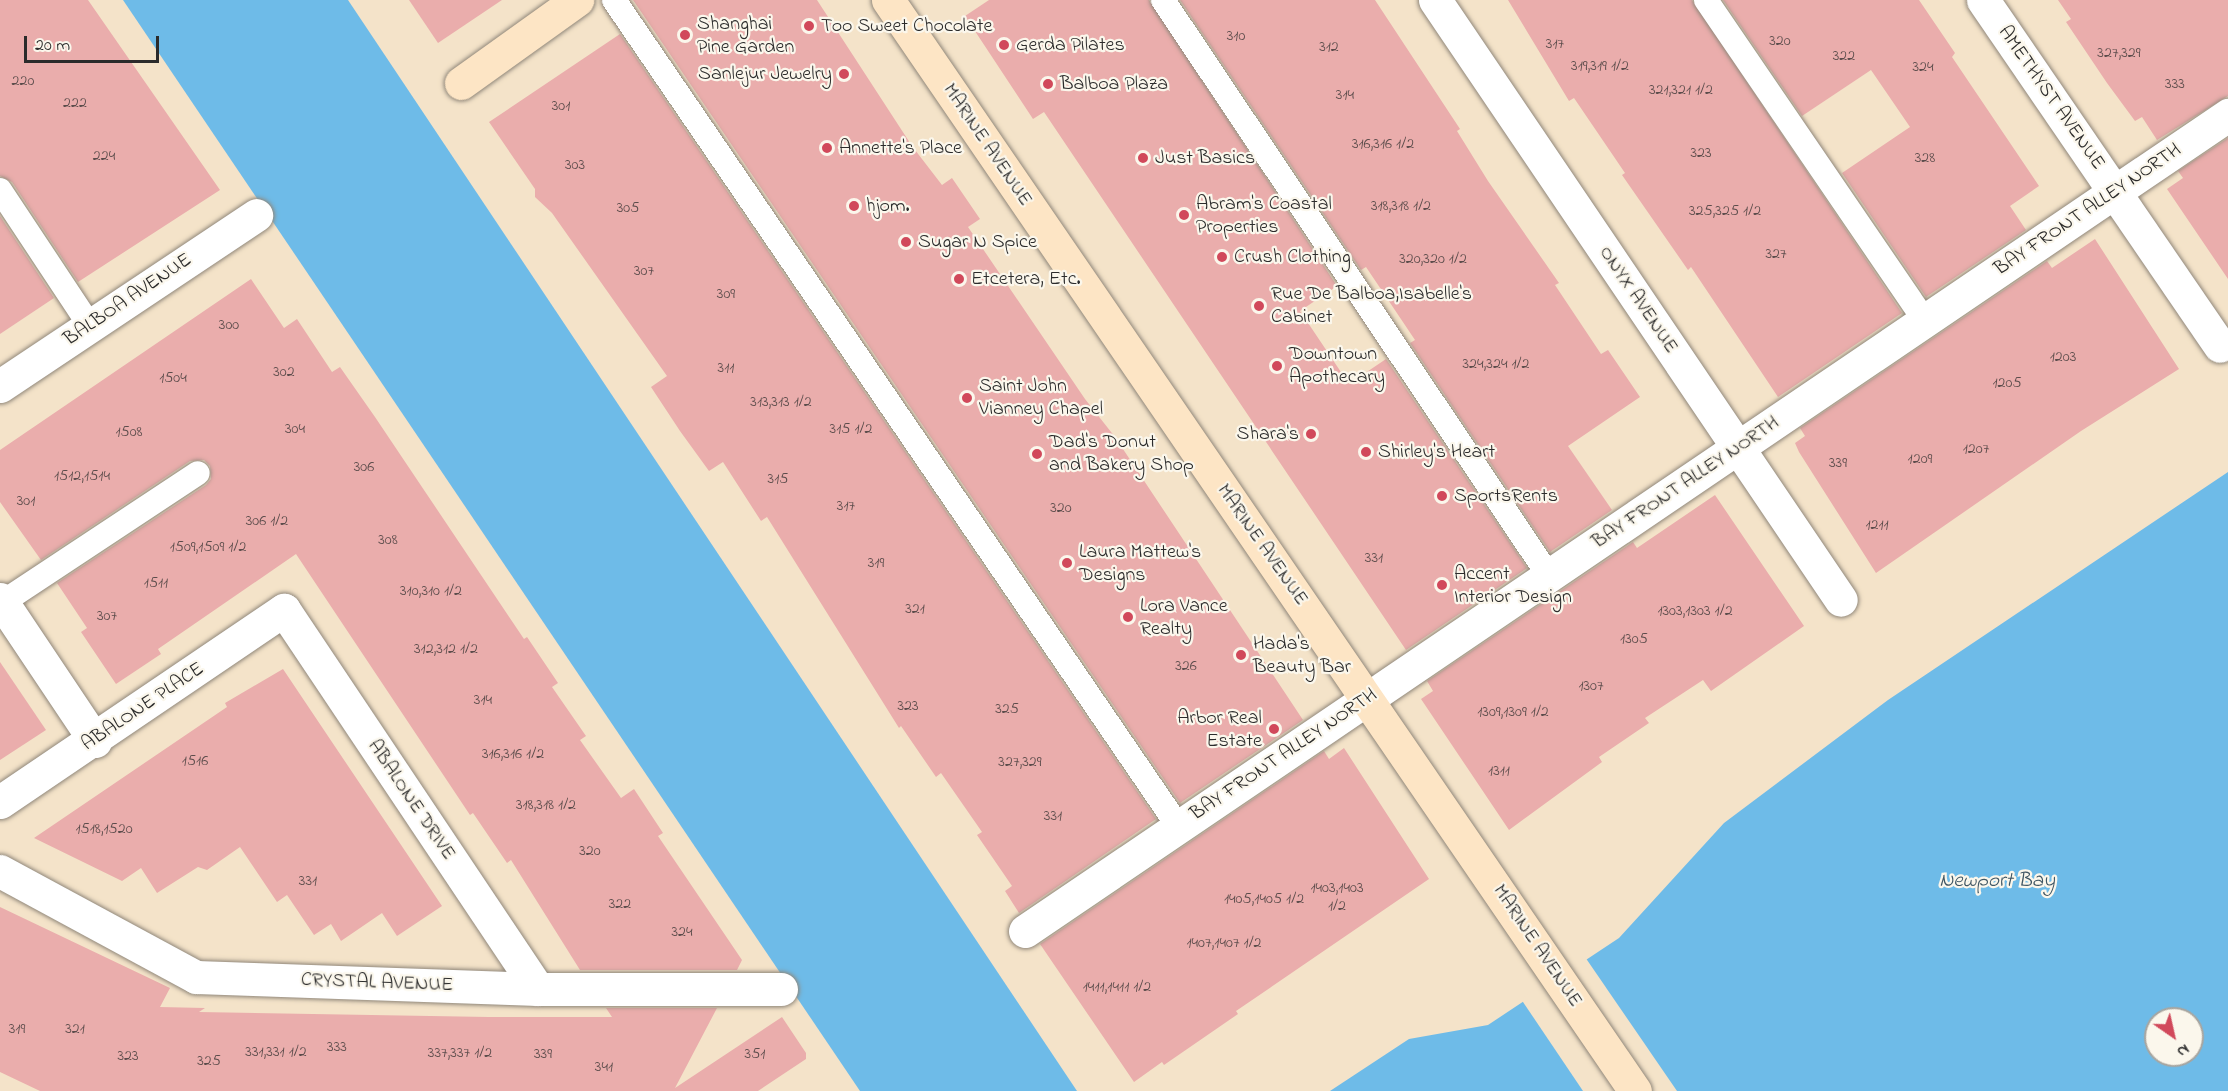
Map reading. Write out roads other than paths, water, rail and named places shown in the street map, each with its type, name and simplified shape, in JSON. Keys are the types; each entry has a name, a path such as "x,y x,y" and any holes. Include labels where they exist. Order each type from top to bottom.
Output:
{"street":[{"path":"461,83 577,0"},
{"name":"MARINE AVENUE","path":"888,0 1475,854 1635,1091"},
{"name":"ONYX AVENUE","path":"1435,0 1841,600"},
{"name":"AMETHYST AVENUE","path":"1983,0 2220,346"},
{"name":"BAY FRONT ALLEY NORTH","path":"1025,931 2228,115"},
{"name":"BALBOA AVENUE","path":"0,386 256,214"},
{"path":"1,602 95,741"},
{"name":"ABALONE PLACE","path":"0,802 95,741 284,610"},
{"name":"ABALONE DRIVE","path":"284,610 538,989"},
{"name":"CRYSTAL AVENUE","path":"0,871 196,977 538,989 781,989"}],"lane":[{"path":"614,0 1178,826"},
{"path":"1163,0 1548,576"},
{"path":"1706,0 1924,321"},
{"path":"0,190 90,326"},
{"path":"1,602 198,472"}],"water":[{"path":"123,0 348,0 1077,1091 860,1091"},
{"name":"Newport Bay","path":"2228,472 2228,1091 1330,1091 1409,1039 1488,1025 1619,938 1724,823 1888,700"}],"place":[{"name":"Too Sweet Chocolate","path":"809,26"},
{"name":"Shanghai Pine Garden","path":"685,35"},
{"name":"Gerda Pilates","path":"1004,45"},
{"name":"Sanlejur Jewelry","path":"844,74"},
{"name":"Balboa Plaza","path":"1048,84"},
{"name":"Annette's Place","path":"827,148"},
{"name":"Just Basics","path":"1143,158"},
{"name":"hjom.","path":"854,206"},
{"name":"Abram's Coastal Properties","path":"1184,215"},
{"name":"Sugar N Spice","path":"906,242"},
{"name":"Crush Clothing","path":"1222,257"},
{"name":"Etcetera, Etc.","path":"959,279"},
{"name":"Rue De Balboa,Isabelle's Cabinet","path":"1259,306"},
{"name":"Downtown Apothecary","path":"1277,366"},
{"name":"Saint John Vianney Chapel","path":"967,398"},
{"name":"Shara's","path":"1311,434"},
{"name":"Shirley's Heart","path":"1366,452"},
{"name":"Dad's Donut and Bakery Shop","path":"1037,454"},
{"name":"SportsRents","path":"1442,496"},
{"name":"Laura Mattew's Designs","path":"1067,563"},
{"name":"Accent Interior Design","path":"1442,585"},
{"name":"Lora Vance Realty","path":"1128,617"},
{"name":"Hada's Beauty Bar","path":"1241,655"},
{"name":"Arbor Real Estate","path":"1274,729"}]}
